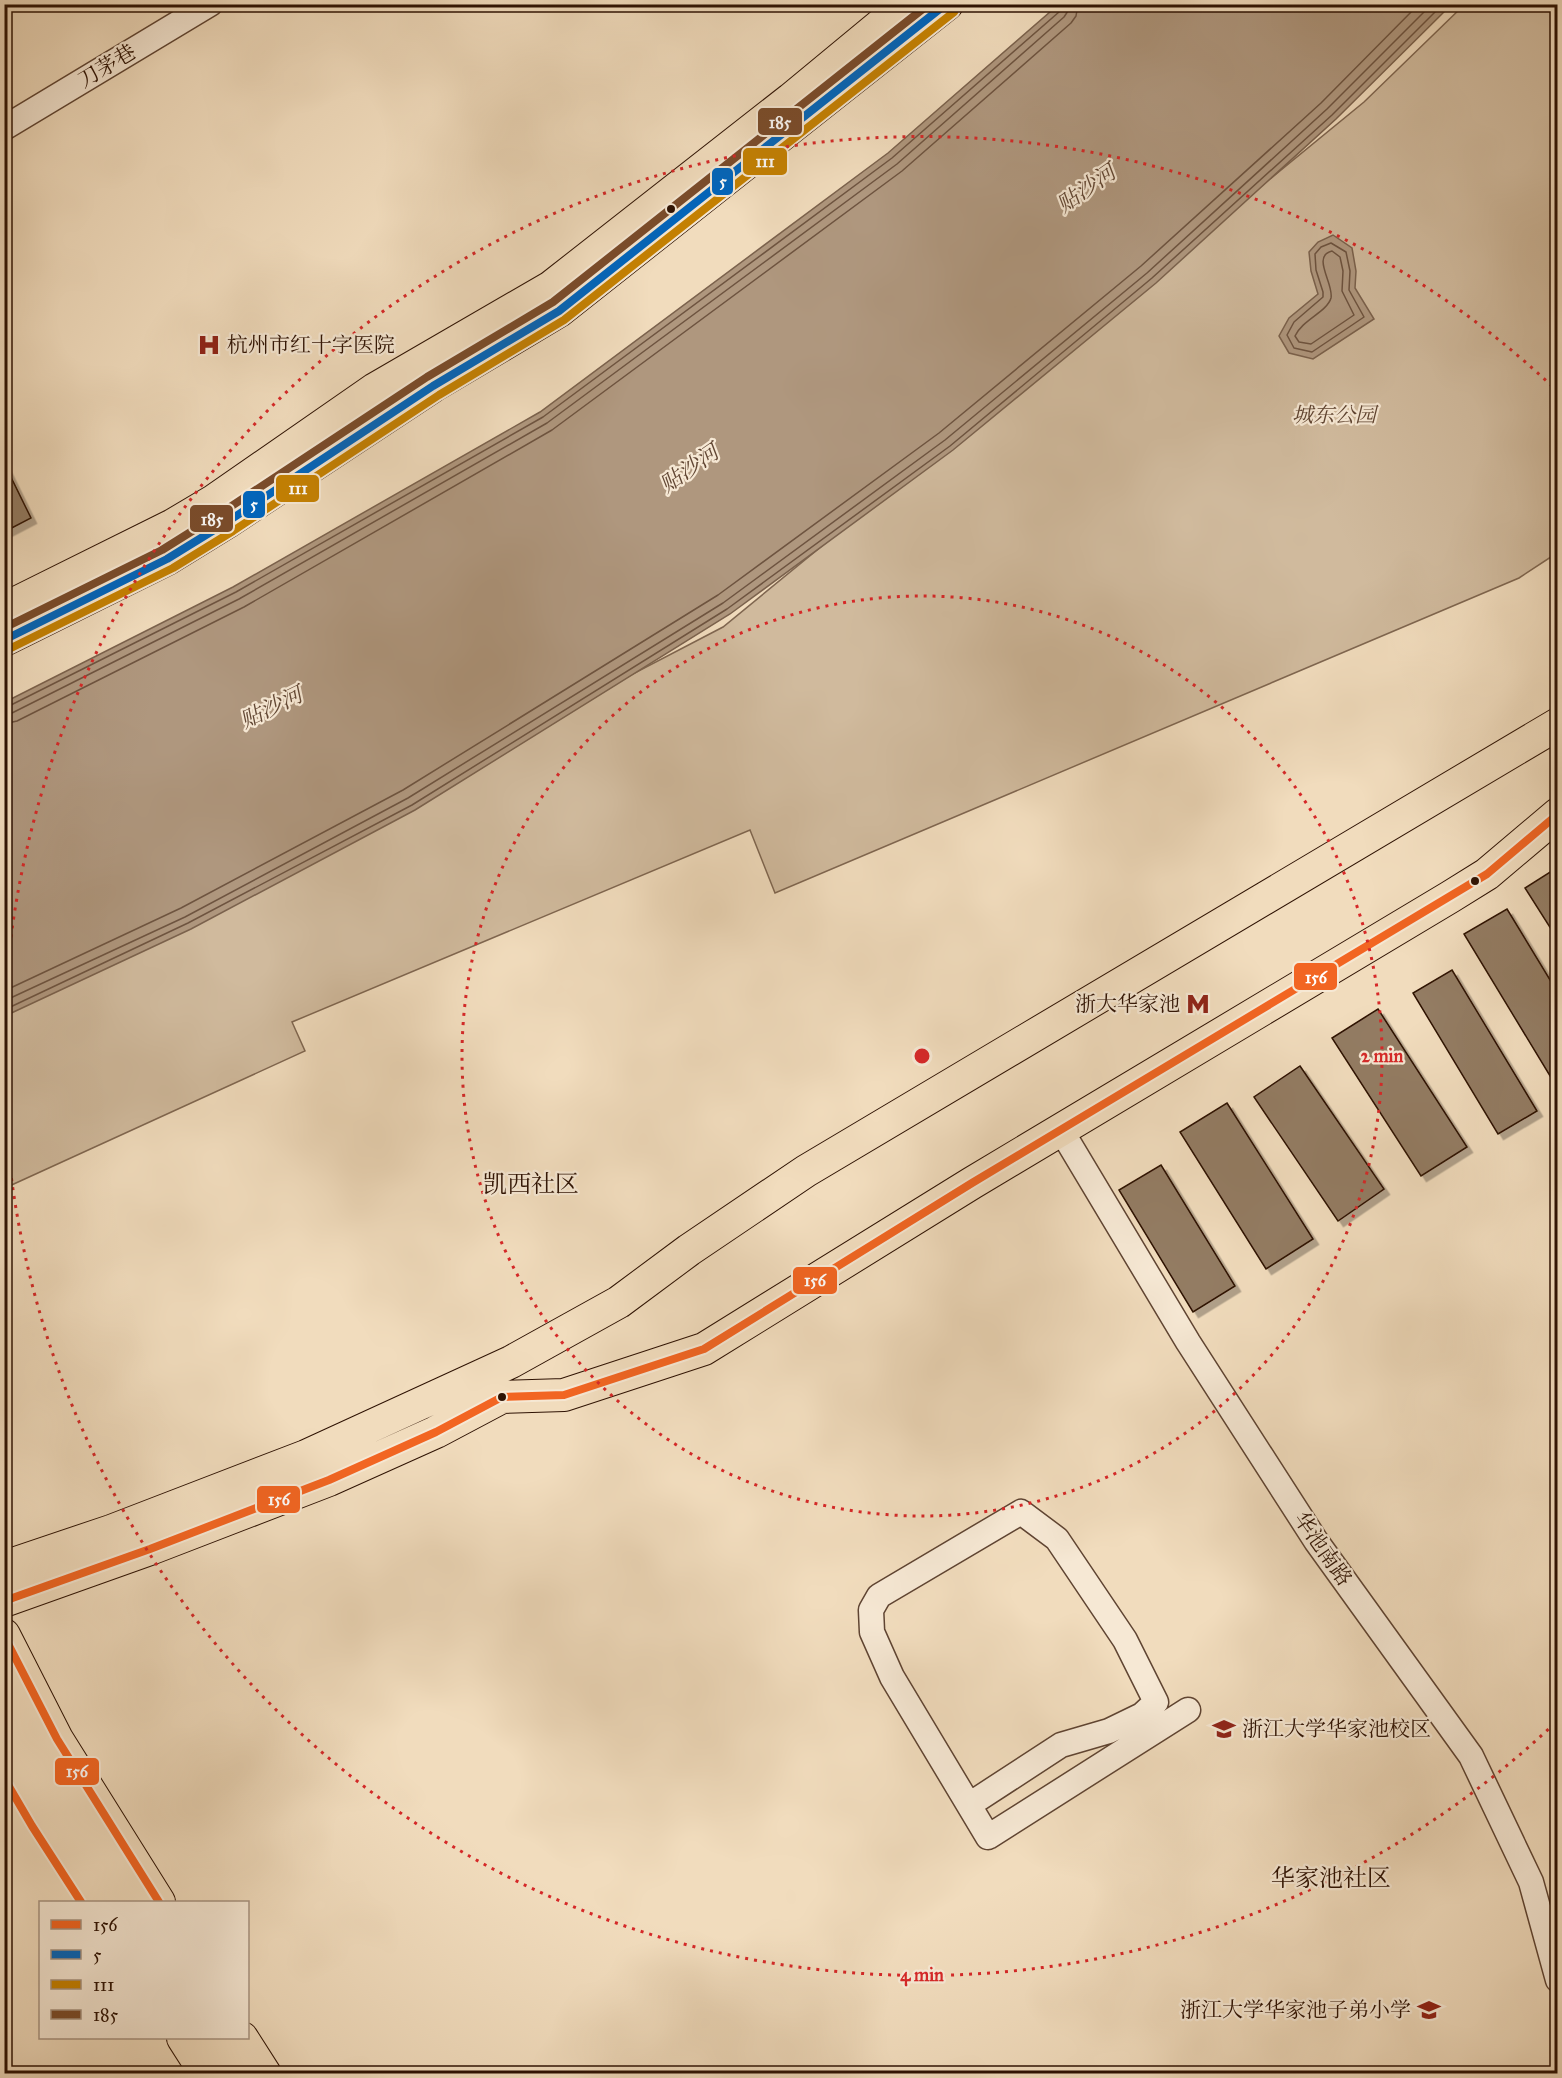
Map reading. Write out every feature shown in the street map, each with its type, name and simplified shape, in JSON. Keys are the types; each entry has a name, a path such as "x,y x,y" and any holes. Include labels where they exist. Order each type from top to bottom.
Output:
{"main road":[{"path":"4,640 167,559 221,511 375,389 551,286 791,99 906,4"},
{"path":"4,609 173,525 221,511 560,311 947,4"},
{"path":"4,1567 111,1531 306,1456 510,1362 619,1302 689,1250 806,1171 1557,724"},
{"path":"4,1601 150,1549 329,1480 435,1432 502,1397 564,1395 704,1349 977,1191 1061,1130 1487,874 1557,814"},
{"path":"4,1635 57,1739 158,1901"},
{"path":"4,1689 86,1834 128,1901"},
{"path":"4,1746 96,1901"},
{"path":"4,1777 32,1826 80,1901"},
{"path":"168,2039 190,2073"},
{"path":"184,2039 206,2073"},
{"path":"215,2039 237,2073"},
{"path":"243,2039 265,2073"}],"street":[{"name":"刀茅巷","path":"4,128 210,4"},
{"name":"华池南路","path":"1061,1130 1188,1342 1316,1541 1471,1756 1531,1882 1549,1904 1557,1980"},
{"path":"969,1805 1061,1745 1109,1731 1142,1715 1156,1702 1125,1640 1057,1539 1021,1512 879,1596 871,1610 872,1632 892,1677 987,1837 1188,1710"}],"green space":[{"name":"城东公园","path":"1464,5 1557,5 1557,553 1519,578 775,893 750,830 292,1022 305,1051 5,1188 5,1001 723,627 1364,102"}],"water":[{"name":"贴沙河","path":"1058,5 1451,5 1336,119 1156,283 953,450 730,614 415,810 191,929 5,1016 5,702 233,587 540,412 888,153"},
{"path":"1333,235 1352,248 1356,271 1355,288 1374,319 1313,359 1289,353 1279,336 1289,318 1318,294 1311,271 1309,252 1318,242"}],"building":[{"path":"4,463 31,518 4,532"},
{"path":"1558,867 1558,940 1525,888"},
{"path":"1507,909 1558,993 1558,1089 1464,934"},
{"path":"1452,970 1537,1111 1498,1134 1413,993"},
{"path":"1378,1009 1467,1147 1421,1176 1332,1038"},
{"path":"1300,1066 1384,1189 1338,1221 1254,1097"},
{"path":"1227,1103 1313,1239 1266,1269 1180,1132"},
{"path":"1161,1165 1235,1286 1193,1312 1119,1190"}],"transit line":[{"name":"185","path":"4,628 162,550 427,377 553,302 929,4"},
{"name":"5","path":"4,640 167,559 433,386 559,311 946,4"},
{"name":"111","path":"9,649 173,568 439,395 564,320 954,12"},
{"name":"156","path":"4,1601 150,1549 329,1480 436,1432 502,1397 564,1395 704,1349 972,1183 1487,874 1558,814"},
{"name":"156","path":"4,1636 57,1739 158,1901"},
{"name":"156","path":"4,1778 80,1901"}],"place":[{"name":"杭州市红十字医院","path":"209,345"},
{"name":"浙大华家池","path":"1198,1004"},
{"name":"浙江大学华家池校区","path":"1224,1729"},
{"name":"浙江大学华家池子弟小学","path":"1429,2010"}],"district":[{"name":"凯西社区","path":"531,1184"},
{"name":"华家池社区","path":"1331,1878"}]}
